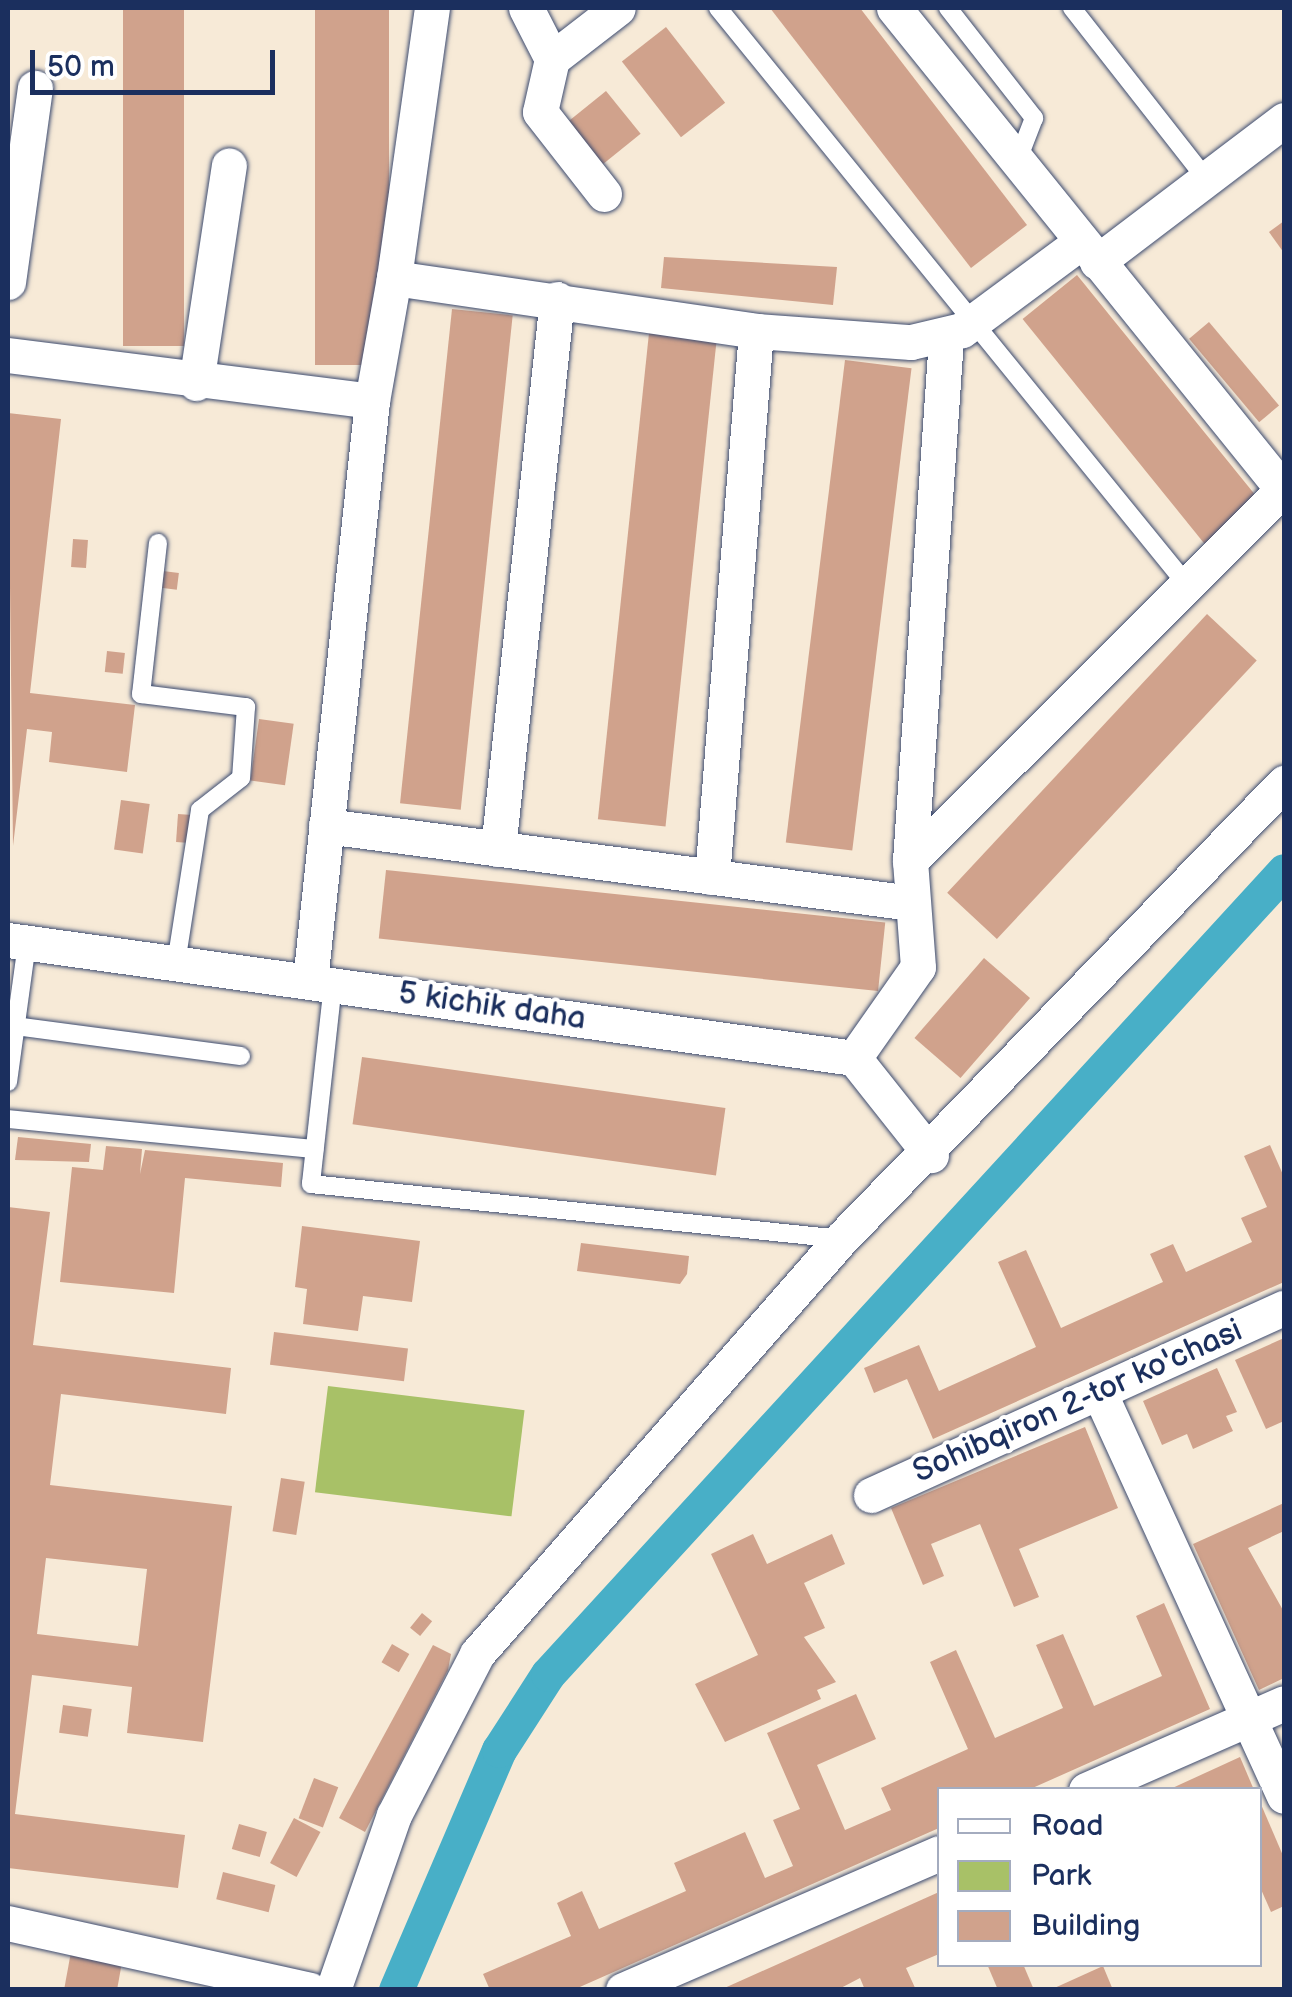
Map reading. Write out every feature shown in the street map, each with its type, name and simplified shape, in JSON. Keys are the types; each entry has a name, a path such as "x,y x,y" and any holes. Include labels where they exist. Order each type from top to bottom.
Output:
{"street":[{"path":"322,983 326,826 372,402 394,278 432,8"},
{"path":"526,8 552,58 540,112 604,194"},
{"path":"552,58 618,8"},
{"path":"894,8 1284,490 910,861"},
{"path":"8,282 35,88"},
{"path":"394,278 756,331 946,338 1206,179 1284,120"},
{"path":"196,383 229,165"},
{"path":"498,849 557,299"},
{"path":"712,877 756,331"},
{"path":"931,1156 854,1058 918,967 910,861 946,338"},
{"path":"8,355 196,383 372,402"},
{"path":"333,1990 394,1815 477,1654 841,1239 931,1156 1284,783"},
{"path":"326,826 912,904"},
{"name":"5 kichik daha","path":"17,941 854,1058"},
{"name":"Sohibqiron 2-tor ko'chasi","path":"871,1496 1284,1308"},
{"path":"1100,1394 1284,1796"},
{"path":"1093,1787 1284,1703"},
{"path":"623,1990 937,1854"},
{"path":"8,1923 310,1990"}],"lane":[{"path":"718,8 977,319 1187,585"},
{"path":"948,8 1034,118 1017,162"},
{"path":"1072,8 1206,179"},
{"path":"158,543 141,694 246,707 240,778 200,810 176,963"},
{"path":"8,1082 17,941"},
{"path":"322,983 312,1184 841,1239"},
{"path":"12,1025 242,1056"},
{"path":"8,1119 316,1148"}],"green space":[{"path":"328,1386 525,1410 511,1516 315,1492"}],"building":[{"path":"123,8 184,8 184,346 123,346"},
{"path":"315,8 389,8 389,365 315,365"},
{"path":"770,8 860,8 1027,225 971,268"},
{"path":"666,27 725,103 681,137 622,61"},
{"path":"606,91 641,134 596,170 562,127"},
{"path":"1284,221 1284,253 1269,232"},
{"path":"664,257 837,267 833,305 661,288"},
{"path":"1077,275 1259,500 1204,544 1023,319"},
{"path":"452,309 513,315 461,810 400,803"},
{"path":"1209,322 1279,405 1259,422 1189,339"},
{"path":"649,333 717,340 666,826 598,819"},
{"path":"845,360 912,368 852,851 786,842"},
{"path":"8,413 61,419 30,693 135,705 127,772 49,762 52,732 27,729 13,846"},
{"path":"73,539 88,540 86,568 71,567"},
{"path":"163,571 179,573 177,590 161,588"},
{"path":"1207,614 1257,660 997,939 947,893"},
{"path":"107,651 125,653 123,674 105,672"},
{"path":"259,719 294,724 285,785 250,780"},
{"path":"121,800 150,804 143,854 114,850"},
{"path":"178,814 192,815 190,843 176,842"},
{"path":"386,870 885,922 878,991 379,939"},
{"path":"984,958 1030,998 960,1078 914,1038"},
{"path":"362,1057 725,1108 716,1175 353,1124"},
{"path":"18,1137 91,1144 89,1162 15,1160"},
{"path":"1270,1145 1284,1177 1284,1282 933,1439 907,1379 874,1393 864,1368 919,1345 939,1391 1036,1347 998,1262 1026,1250 1061,1328 1163,1282 1150,1254 1173,1244 1186,1272 1252,1242 1241,1218 1267,1207 1244,1156"},
{"path":"106,1146 142,1149 140,1174 145,1150 283,1163 281,1187 185,1178 174,1293 60,1282 72,1167 103,1170"},
{"path":"8,1207 50,1212 33,1345 231,1368 226,1414 61,1394 50,1485 232,1506 203,1742 127,1733 132,1687 32,1675 15,1814 185,1835 178,1888 8,1868","holes":["46,1558 147,1569 138,1646 37,1634"]},
{"path":"302,1226 420,1241 412,1302 363,1296 358,1331 303,1324 307,1289 295,1287"},
{"path":"581,1243 689,1256 687,1274 680,1284 577,1271"},
{"path":"274,1332 408,1348 404,1381 270,1365"},
{"path":"1284,1338 1284,1421 1266,1429 1235,1360"},
{"path":"1217,1368 1237,1412 1226,1416 1233,1431 1193,1449 1187,1434 1162,1445 1143,1401"},
{"path":"1085,1427 1118,1508 1019,1549 1039,1597 1014,1607 980,1524 931,1544 944,1576 923,1585 891,1508"},
{"path":"281,1478 305,1482 296,1535 273,1531"},
{"path":"1284,1503 1284,1531 1248,1548 1284,1612 1284,1678 1259,1690 1193,1544"},
{"path":"753,1534 767,1564 832,1534 845,1564 804,1583 825,1628 804,1637 836,1682 817,1690 821,1699 725,1742 695,1684 758,1655 711,1554"},
{"path":"1164,1603 1210,1709 1035,1787 937,1787 937,1829 573,1990 490,1990 483,1974 571,1936 557,1903 582,1891 599,1929 686,1891 674,1863 745,1832 765,1878 793,1866 773,1820 800,1809 767,1733 856,1694 876,1739 817,1765 845,1830 891,1810 881,1788 968,1749 930,1662 956,1650 995,1738 1063,1708 1036,1645 1063,1634 1094,1706 1162,1676 1136,1616"},
{"path":"422,1613 432,1621 420,1636 410,1628"},
{"path":"392,1644 409,1654 399,1672 382,1662"},
{"path":"433,1645 451,1654 448,1670 365,1832 339,1818"},
{"path":"63,1705 92,1709 88,1737 59,1733"},
{"path":"1240,1757 1253,1787 1175,1787"},
{"path":"314,1778 338,1787 323,1827 299,1818"},
{"path":"1262,1807 1284,1858 1284,1906 1271,1912 1262,1892"},
{"path":"294,1818 320,1832 297,1877 270,1863"},
{"path":"239,1824 267,1832 260,1857 232,1849"},
{"path":"223,1872 275,1885 269,1912 216,1899"},
{"path":"937,1893 937,1955 906,1968 916,1990 865,1990 860,1978 837,1990 720,1990"},
{"path":"73,1941 124,1951 117,1990 64,1990"},
{"path":"988,1967 1024,1967 1034,1990 998,1990"},
{"path":"1103,1967 1113,1990 1050,1990"}],"waterway":[{"path":"396,1990 499,1750 548,1674 1284,871"}]}
